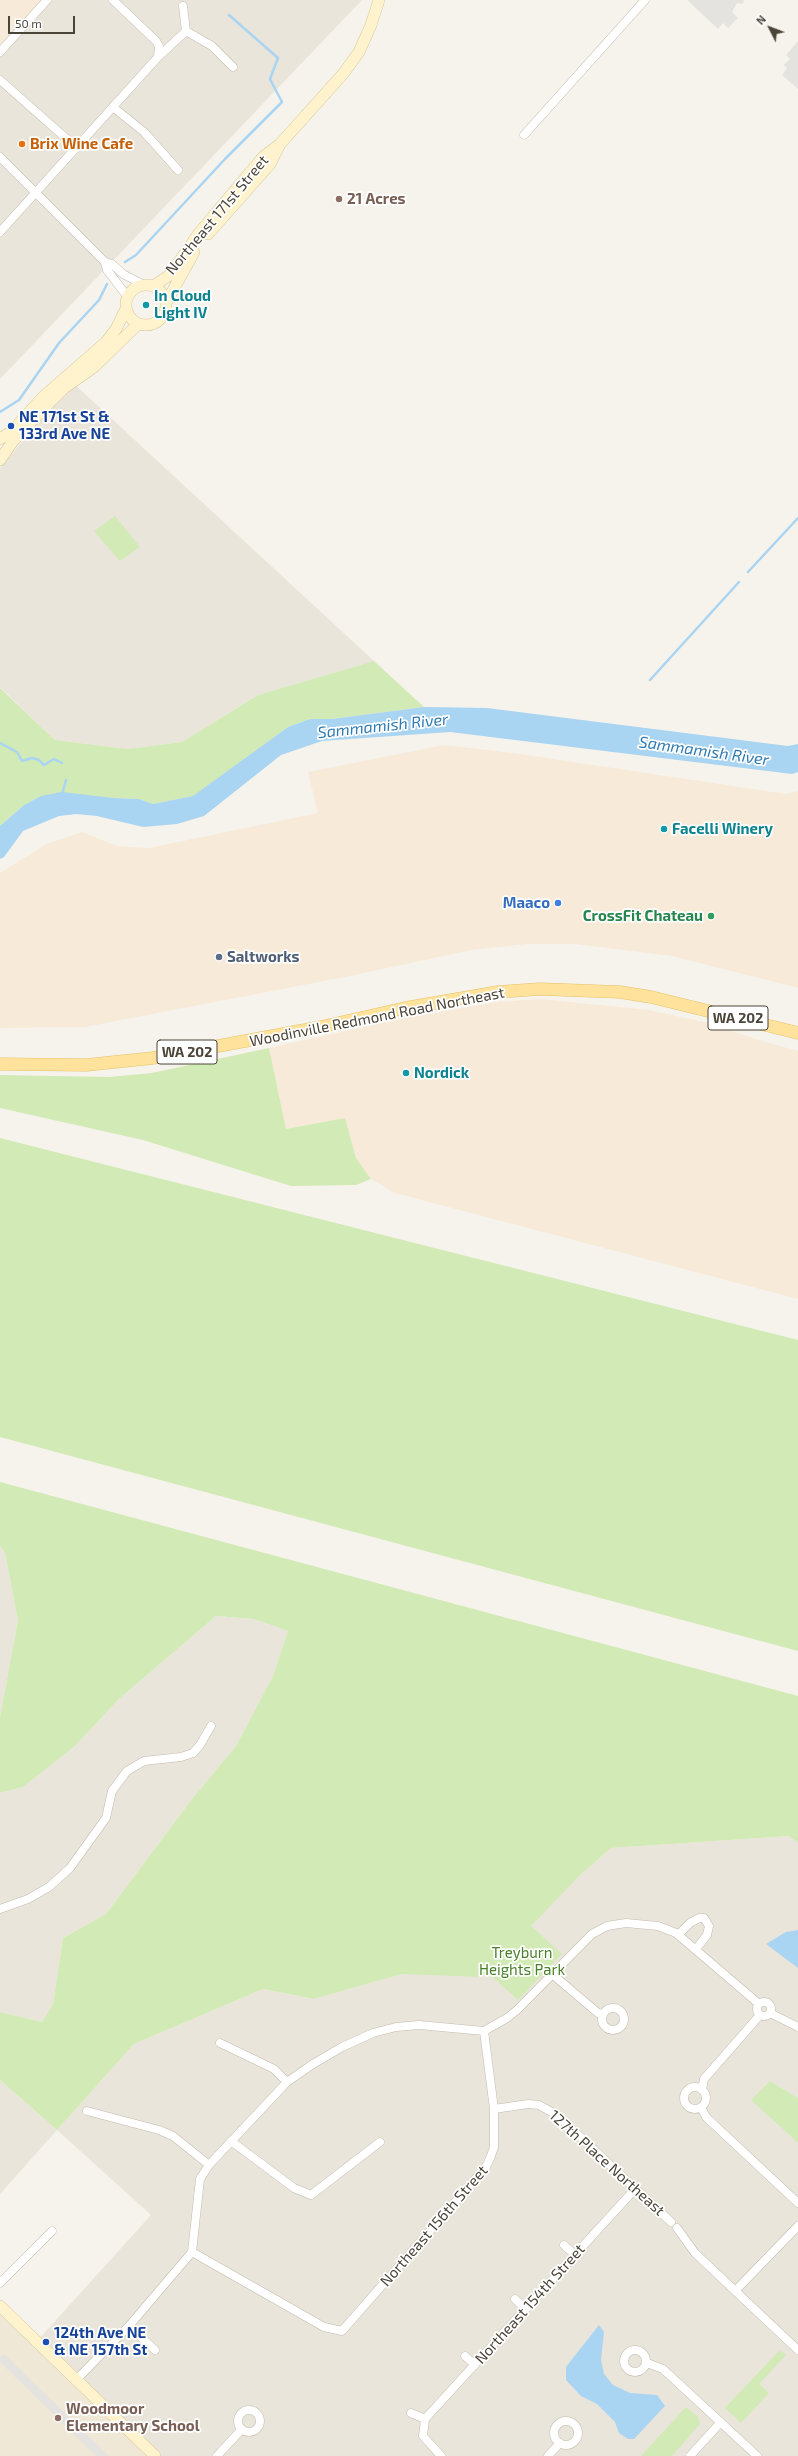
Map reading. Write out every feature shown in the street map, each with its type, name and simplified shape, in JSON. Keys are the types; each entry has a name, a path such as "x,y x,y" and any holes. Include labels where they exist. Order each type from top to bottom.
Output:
{"main road":[{"name":"Northeast 171st Street","path":"148,285 170,275 226,199 263,157 280,144 343,74 359,52 372,25 379,0"},
{"name":"Northeast 171st Street","path":"166,303 195,251 270,164 280,144"},
{"path":"0,439 12,431 43,397 106,342 116,329 126,309 127,296 136,287 148,285 161,291 166,303 166,310 158,322 144,325 138,324 132,320 126,309"},
{"path":"0,460 13,441 56,396 94,367 138,324"},
{"name":"Woodinville Redmond Road Northeast","path":"0,1064 86,1065 133,1061 260,1038 405,1008 498,992 540,989 620,992 651,997 798,1033"},
{"path":"0,2306 155,2456"}],"street":[{"path":"0,52 48,0"},
{"path":"113,0 151,35 159,46 158,57"},
{"path":"524,135 645,0"},
{"path":"183,6 186,31"},
{"path":"0,232 158,57 186,31"},
{"path":"186,31 212,46 233,67"},
{"path":"0,80 77,148"},
{"path":"113,107 144,132 178,170"},
{"path":"0,157 105,262 112,264 123,274 148,285"},
{"path":"105,262 107,270 127,296"},
{"path":"0,1909 28,1899 49,1887 70,1868 106,1818 112,1791 127,1771 144,1761 181,1758 192,1753 200,1745 211,1726"},
{"path":"678,1935 690,1923 699,1918 704,1918 710,1926 707,1935 696,1950"},
{"path":"77,2379 129,2326 192,2252 197,2194 200,2179 209,2165 287,2082 313,2064 342,2048 373,2033 396,2027 419,2025 484,2031 507,2018 592,1934 607,1926 641,1923 658,1926 678,1935 759,2004"},
{"path":"552,1974 598,2013 602,2014"},
{"path":"759,2004 767,2002 771,2008 770,2013"},
{"path":"759,2004 757,2011 760,2015"},
{"path":"760,2015 764,2016 770,2013"},
{"path":"770,2013 798,2027"},
{"path":"701,2107 706,2098 702,2090 704,2079 760,2015"},
{"name":"Northeast 156th Street","path":"192,2252 324,2327 342,2332 486,2167 494,2147 494,2109 484,2031"},
{"path":"220,2044 274,2069 287,2082"},
{"path":"701,2107 691,2108 685,2098 687,2091 692,2088 702,2090"},
{"name":"127th Place Northeast","path":"494,2109 528,2104 547,2108 557,2115 674,2225 696,2253 798,2350"},
{"path":"701,2107 706,2117 798,2203"},
{"path":"87,2111 159,2130 173,2136 209,2165"},
{"path":"232,2141 294,2188 311,2195 380,2142"},
{"name":"Northeast 154th Street","path":"425,2419 635,2189"},
{"path":"736,2290 798,2226"},
{"path":"0,2284 52,2232"},
{"path":"564,2245 575,2255"},
{"path":"515,2299 526,2309"},
{"path":"129,2326 156,2350"},
{"path":"465,2356 475,2365"},
{"path":"647,2363 664,2369 757,2456"},
{"path":"411,2413 425,2419 423,2436 441,2456"},
{"path":"690,2456 721,2422"},
{"path":"217,2456 242,2429"},
{"path":"548,2456 560,2443"}],"shaded area":[{"path":"0,0 46,0 0,51"},
{"path":"46,0 362,0 0,379 0,51"},
{"path":"687,0 744,0 743,4 737,3 732,12 738,18 728,28 723,23 718,29"},
{"path":"798,41 798,89 782,75 787,68 784,65 790,59 786,55"},
{"path":"72,382 374,661 258,695 182,742 128,749 55,740 0,687 0,468"},
{"path":"444,745 513,753 786,794 798,791 798,988 672,956 575,944 526,944 471,950 350,976 85,1027 0,1028 0,873 46,844 82,832 117,846 149,848 318,813 308,772"},
{"path":"540,999 649,1010 708,1023 798,1051 798,1299 395,1193 371,1179 356,1158 345,1118 286,1129 269,1048 405,1018 498,1002"},
{"path":"0,1546 5,1553 18,1620 0,1717"},
{"path":"216,1616 254,1619 288,1631 273,1676 236,1746 192,1799 106,1914 63,1938 53,2004 42,2022 0,2012 0,1793 23,1787 74,1747 119,1699"},
{"path":"789,1836 798,1843 798,2098 770,2081 752,2100 798,2143 798,2456 155,2456 37,2341 151,2215 57,2130 134,2044 263,1989 314,1999 402,1974 578,1877 611,1848"},
{"path":"0,2080 57,2130 0,2194"},
{"name":"Woodmoor Elementary School","path":"0,2306 155,2456 0,2456"},
{"path":"4,2354 109,2456 96,2456 0,2362 0,2357"}],"green space":[{"path":"115,516 140,547 120,561 94,531"},
{"path":"374,661 424,707 332,719 310,719 288,727 194,796 153,804 139,799 41,796 24,805 0,826 0,688 55,740 128,749 182,742 258,695"},
{"path":"269,1048 286,1129 345,1118 356,1158 371,1179 356,1185 291,1186 143,1140 0,1108 0,1075 109,1077 152,1073"},
{"path":"0,1138 798,1340 798,1651 0,1437"},
{"name":"Treyburn Heights Park","path":"0,1482 798,1696 798,1843 789,1836 611,1848 578,1877 531,1926 562,1954 518,2000 487,1972 482,1977 402,1974 314,1999 263,1989 134,2044 57,2130 0,2080 0,2012 42,2022 53,2004 63,1938 106,1914 192,1799 236,1746 273,1676 288,1631 254,1619 216,1616 119,1699 74,1747 23,1787 0,1793 0,1717 18,1620 5,1553 0,1546"},
{"path":"770,2081 798,2098 798,2143 751,2100"},
{"path":"780,2350 786,2355 759,2384 769,2393 741,2423 725,2408"},
{"path":"686,2407 698,2417 700,2424 672,2456 641,2456"}],"water":[{"name":"Sammamish River","path":"424,707 487,708 788,746 798,744 798,772 792,774 450,732 322,741 281,755 204,816 177,824 143,827 97,816 76,814 59,816 23,831 4,857 0,859 0,826 24,805 41,796 62,792 113,798 139,799 153,804 193,796 288,727 310,719 332,719"},
{"path":"798,1930 798,1968 766,1944 786,1932"},
{"path":"599,2325 604,2332 601,2360 604,2374 613,2385 630,2393 657,2395 665,2406 634,2439 628,2439 619,2433 615,2422 597,2404 581,2396 566,2380 566,2367"}],"waterway":[{"path":"125,262 136,255 225,159 282,102 270,79 278,58 229,15"},
{"path":"0,412 19,400 59,343 99,300 107,284"},
{"path":"748,572 798,518"},
{"path":"650,680 739,582"},
{"path":"0,743 17,752 22,761 32,758 39,760 44,765 54,759 62,763"},
{"path":"62,795 66,780"}],"place":[{"name":"Brix Wine Cafe","path":"22,144"},
{"name":"21 Acres","path":"339,199"},
{"name":"In Cloud Light IV","path":"146,305"},
{"name":"NE 171st St & 133rd Ave NE","path":"11,426"},
{"name":"Facelli Winery","path":"664,829"},
{"name":"Maaco","path":"558,903"},
{"name":"CrossFit Chateau","path":"711,916"},
{"name":"Saltworks","path":"219,957"},
{"name":"Nordick","path":"406,1073"},
{"name":"124th Ave NE & NE 157th St","path":"46,2342"},
{"name":"Woodmoor Elementary School","path":"58,2418"}]}
